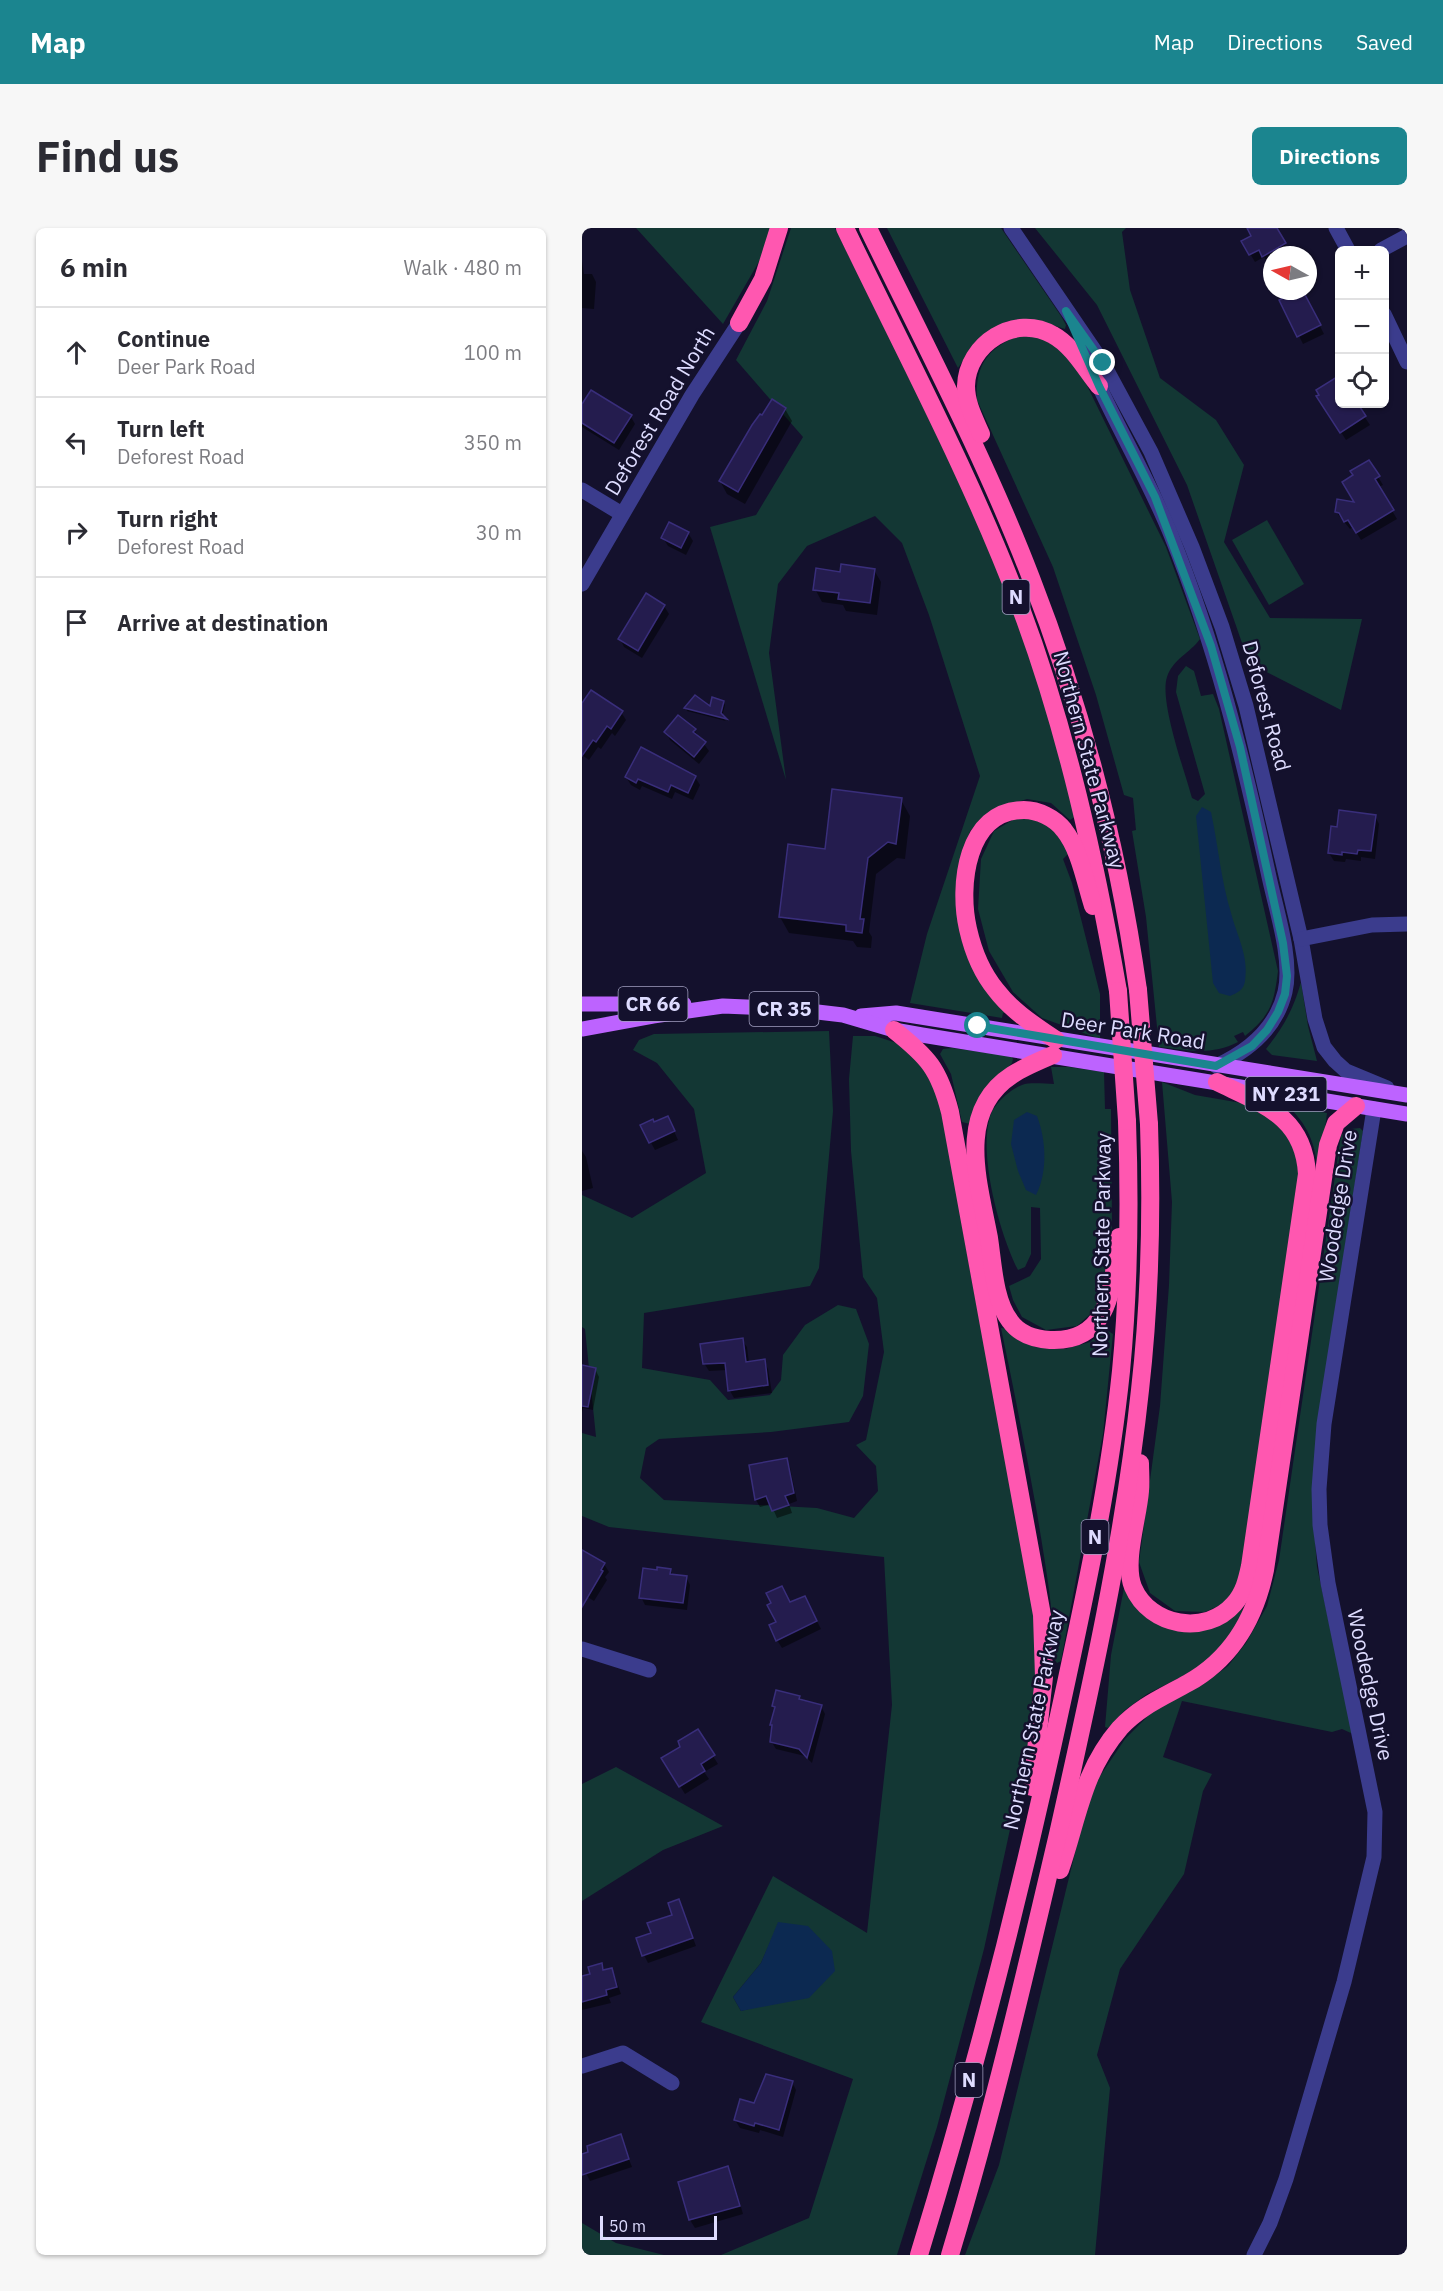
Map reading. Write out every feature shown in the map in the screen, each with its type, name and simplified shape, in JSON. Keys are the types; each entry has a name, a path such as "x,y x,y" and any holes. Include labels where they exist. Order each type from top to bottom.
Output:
{"highway":[{"path":"739,322 763,279 779,228"},
{"name":"Northern State Parkway","path":"844,228 981,513 1034,646 1060,726 1083,810 1118,991 1129,1164 1126,1295 1115,1417 1096,1532 1066,1682 1016,1904 919,2255"},
{"name":"Northern State Parkway","path":"868,228 1015,538 1060,659 1092,761 1116,861 1138,990 1149,1124 1150,1212 1147,1303 1141,1388 1125,1506 1105,1614 1032,1948 990,2114 950,2255"},
{"path":"1015,538 989,449 972,414 966,395 969,368 976,353 991,339 1009,331 1027,328 1044,331 1052,334 1067,346 1099,386"},
{"path":"1118,991 1080,864 1068,835 1062,827 1043,815 1027,810 1006,813 988,823 974,842 966,873 965,907 971,943 986,975 1001,996 1054,1047 1001,1084 984,1105 976,1128 974,1156 997,1287 1004,1311 1018,1329 1035,1338 1056,1340 1076,1336 1101,1317 1112,1288 1129,1164"},
{"path":"894,1030 933,1066 946,1096 1042,1615 1045,1655 1043,1701 1016,1904"},
{"path":"1141,1388 1140,1490 1131,1558 1131,1578 1138,1596 1150,1610 1159,1616 1183,1624 1207,1621 1218,1617 1233,1605 1245,1588 1248,1578 1307,1174 1304,1150 1286,1119 1216,1074"},
{"path":"1032,1948 1070,1841 1083,1790 1102,1752 1133,1715 1156,1699 1198,1677 1217,1662 1242,1632 1254,1609 1265,1570 1328,1145 1336,1123 1365,1108"}],"main road":[{"name":"CR 66","path":"582,1004 723,1006"},
{"name":"Deer Park Road","path":"582,1029 723,1006 792,1009 852,1016 896,1013 1054,1047 1216,1074 1406,1095"},
{"name":"Deer Park Road","path":"852,1016 894,1030 1054,1047"},
{"name":"Deer Park Road","path":"1216,1074 1365,1108 1407,1114"}],"street":[{"name":"Deforest Road","path":"1011,228 1066,311 1094,347 1135,421 1180,516 1203,574 1246,706 1300,939 1318,1030 1329,1055 1355,1076 1406,1095"},
{"path":"1336,228 1346,246"},
{"path":"1388,246 1407,236"},
{"name":"Deforest Road","path":"1066,311 1099,386 1155,497 1218,666 1240,747 1285,955 1286,986 1282,1004 1273,1021 1252,1046 1216,1074"},
{"name":"Deforest Road North","path":"582,584 692,395 739,322"},
{"path":"1389,324 1407,362"},
{"path":"582,490 622,514"},
{"path":"1300,939 1372,925 1407,924"},
{"name":"Woodedge Drive","path":"1254,2255 1270,2223 1289,2168 1344,1982 1374,1857 1375,1812 1328,1583 1319,1497 1319,1466 1365,1108"},
{"path":"582,1649 649,1670"},
{"path":"582,2066 623,2054 672,2083"}],"green space":[{"path":"636,228 771,228 761,258 723,324"},
{"path":"791,228 835,228 973,512 1022,628 1053,720 1076,816 1070,820 1051,803 1027,799 990,811 970,831 962,858 961,913 1010,1012 1003,1013 1002,1018 910,1003 927,934 980,776 929,615 902,543 875,516 807,546 778,584 769,653 786,780 710,527 756,515 803,437 736,360 767,301"},
{"path":"887,228 1001,228 1061,316 1066,325 1065,329 1036,320 1008,321 989,330 958,368"},
{"path":"1035,228 1126,228 1122,232 1130,290 1160,378 1216,420 1244,465 1224,542 1270,618 1362,619 1341,710 1249,663 1187,485 1097,305"},
{"path":"1018,336 1050,341 1075,361 1166,547 1200,639 1173,665 1167,677 1165,688 1170,719 1192,798 1198,801 1205,794 1176,692 1178,676 1186,666 1194,671 1201,696 1213,694 1219,709 1278,971 1273,1000 1266,1015 1245,1036 1243,1032 1234,1036 1238,1042 1218,1049 1199,1051 1159,1047 1146,917 1132,831 1136,830 1133,798 1124,795 1096,695 1053,567 977,400 978,378 985,360 998,347"},
{"path":"1267,520 1304,584 1269,605 1232,540"},
{"path":"1016,818 1041,819 1058,831 1069,853 1063,859 1072,883 1100,994 1100,1039 1042,1018 1013,992 989,951 978,909 981,859 994,831"},
{"path":"1301,982 1308,1026 1317,1061 1272,1055 1266,1049 1287,1017"},
{"path":"829,1031 833,1111 819,1268 810,1286 644,1313 642,1368 710,1380 728,1400 770,1395 781,1380 783,1355 805,1325 838,1305 856,1309 869,1344 863,1396 849,1422 771,1432 659,1439 646,1448 640,1478 664,1500 817,1508 854,1518 878,1491 876,1466 856,1445 866,1440 884,1352 877,1298 863,1277 851,1151 849,1079 853,1036 875,1036 900,1044 933,1078 943,1112 970,1271 1034,1605 1037,1663 1029,1742 984,1949 937,2127 897,2255 721,2255 809,2218 853,2079 701,2022 773,1876 867,1933 892,1705 884,1557 609,1527 582,1516 582,1433 596,1437 585,1329 582,1327 582,1195 632,1218 706,1173 694,1109 657,1063 633,1050 639,1040 654,1034","holes":["779,1922 759,2006 741,2011 733,1997 761,1963"]},
{"path":"952,1048 1011,1056 1013,1059 1012,1063 983,1093 970,1124 962,1122 951,1074 940,1054 943,1049"},
{"path":"1051,1067 1104,1072 1105,1109 1111,1109 1112,1225 1110,1275 1097,1308 1077,1326 1046,1330 1022,1317 1009,1286 1030,1276 1041,1259 1040,1208 1031,1207 1031,1254 1025,1267 1018,1270 1004,1237 993,1195 989,1173 987,1133 992,1112 1012,1090 1025,1084 1054,1084"},
{"path":"1162,1082 1195,1095 1253,1105 1293,1138 1301,1164 1244,1577 1227,1602 1205,1612 1175,1611 1150,1593 1139,1562 1160,1406 1169,1285 1172,1202"},
{"path":"1289,1107 1327,1113 1319,1176 1311,1138"},
{"path":"1360,1128 1363,1131 1318,1423 1312,1500 1317,1567 1353,1734 1342,1729 1332,1732 1182,1701 1163,1757 1212,1774 1203,1791 1184,1874 1120,1969 1097,2055 1110,2088 1095,2255 965,2255 999,2165 1084,1816 1098,1779 1125,1739 1152,1712 1205,1683 1228,1666 1246,1643 1267,1606 1279,1560 1341,1135 1350,1129"},
{"path":"1001,1328 1010,1329 1035,1347 1065,1349 1090,1342 1105,1329 1113,1334 1103,1434 1061,1661 1057,1663 1054,1659 1051,1604 1037,1513"},
{"path":"1124,1588 1130,1589 1141,1608 1225,1622 1248,1605 1250,1608 1215,1657 1147,1694 1125,1710 1108,1728 1105,1727 1111,1655"},
{"path":"616,1767 723,1826 663,1850 582,1901 582,1784"},
{"path":"582,2223 616,2243 664,2255 582,2255"}],"water":[{"path":"1202,807 1211,812 1225,888 1245,963 1243,987 1230,996 1219,993 1213,983 1196,816"},
{"path":"1027,1112 1037,1116 1044,1145 1044,1166 1036,1195 1026,1190 1011,1144 1014,1120"},
{"path":"778,1922 808,1926 832,1951 835,1971 809,1998 741,2011 733,1997 761,1963"}],"building":[{"path":"1247,228 1277,228 1286,243 1281,246 1263,246 1262,257 1259,250 1249,255 1241,241 1251,236"},
{"path":"1279,300 1308,300 1321,325 1297,337"},
{"path":"1335,378 1335,408 1361,408 1366,416 1340,433 1316,396 1319,395 1316,390"},
{"path":"591,390 632,415 614,443 582,423 582,404"},
{"path":"772,399 786,408 738,492 719,481 752,425 760,414 762,415"},
{"path":"1369,460 1380,476 1375,479 1394,510 1356,533 1348,520 1344,522 1339,513 1335,512 1337,499 1354,502 1342,482 1353,475 1350,471"},
{"path":"669,522 689,532 681,548 661,538"},
{"path":"841,564 875,569 870,603 838,599 839,593 813,590 816,568 840,572"},
{"path":"646,593 665,605 638,651 618,639"},
{"path":"591,690 623,711 611,729 607,726 582,756 582,703"},
{"path":"695,695 710,706 712,697 724,701 721,713 727,719 684,708"},
{"path":"678,715 696,729 693,732 706,742 694,757 664,732"},
{"path":"641,747 696,776 688,793 671,785 668,792 638,779 636,783 625,777"},
{"path":"832,789 902,798 896,844 888,842 868,858 860,919 864,919 862,933 846,931 846,925 779,917 788,844 825,849"},
{"path":"1339,810 1376,815 1371,851 1358,850 1357,854 1342,852 1342,855 1328,853 1331,826 1337,827"},
{"path":"668,1116 675,1131 649,1143 640,1125"},
{"path":"743,1338 746,1362 765,1359 768,1385 728,1391 725,1363 703,1364 700,1344"},
{"path":"582,1365 596,1368 588,1407 582,1406"},
{"path":"787,1458 794,1493 785,1496 789,1505 772,1511 766,1496 755,1500 749,1465"},
{"path":"582,1550 605,1563 601,1570 603,1571 582,1607"},
{"path":"657,1567 671,1569 670,1574 687,1576 683,1603 639,1598 643,1568 657,1570"},
{"path":"782,1586 790,1602 805,1596 817,1621 776,1641 769,1625 776,1622 767,1605 771,1603 766,1593"},
{"path":"776,1690 822,1705 807,1758 799,1749 770,1742 772,1725 770,1725 775,1707 772,1706"},
{"path":"698,1729 715,1755 701,1764 705,1771 679,1787 661,1758 680,1747 678,1741"},
{"path":"679,1899 693,1938 642,1956 636,1938 651,1933 647,1923 672,1915 668,1903"},
{"path":"602,1963 603,1970 612,1968 617,1987 606,1990 607,1995 582,2002 582,1976 590,1974 588,1967"},
{"path":"766,2074 793,2081 779,2130 734,2120 740,2099 754,2103"},
{"path":"621,2134 629,2159 582,2175 582,2154 588,2152 587,2146"},
{"path":"728,2166 740,2206 689,2220 678,2182"}],"route":[{"path":"978,1026 1216,1066 1252,1046 1273,1021 1285,994 1287,966 1283,943 1240,747 1218,666 1172,537 1155,497 1099,386 1066,311 1094,347 1103,363"}]}
